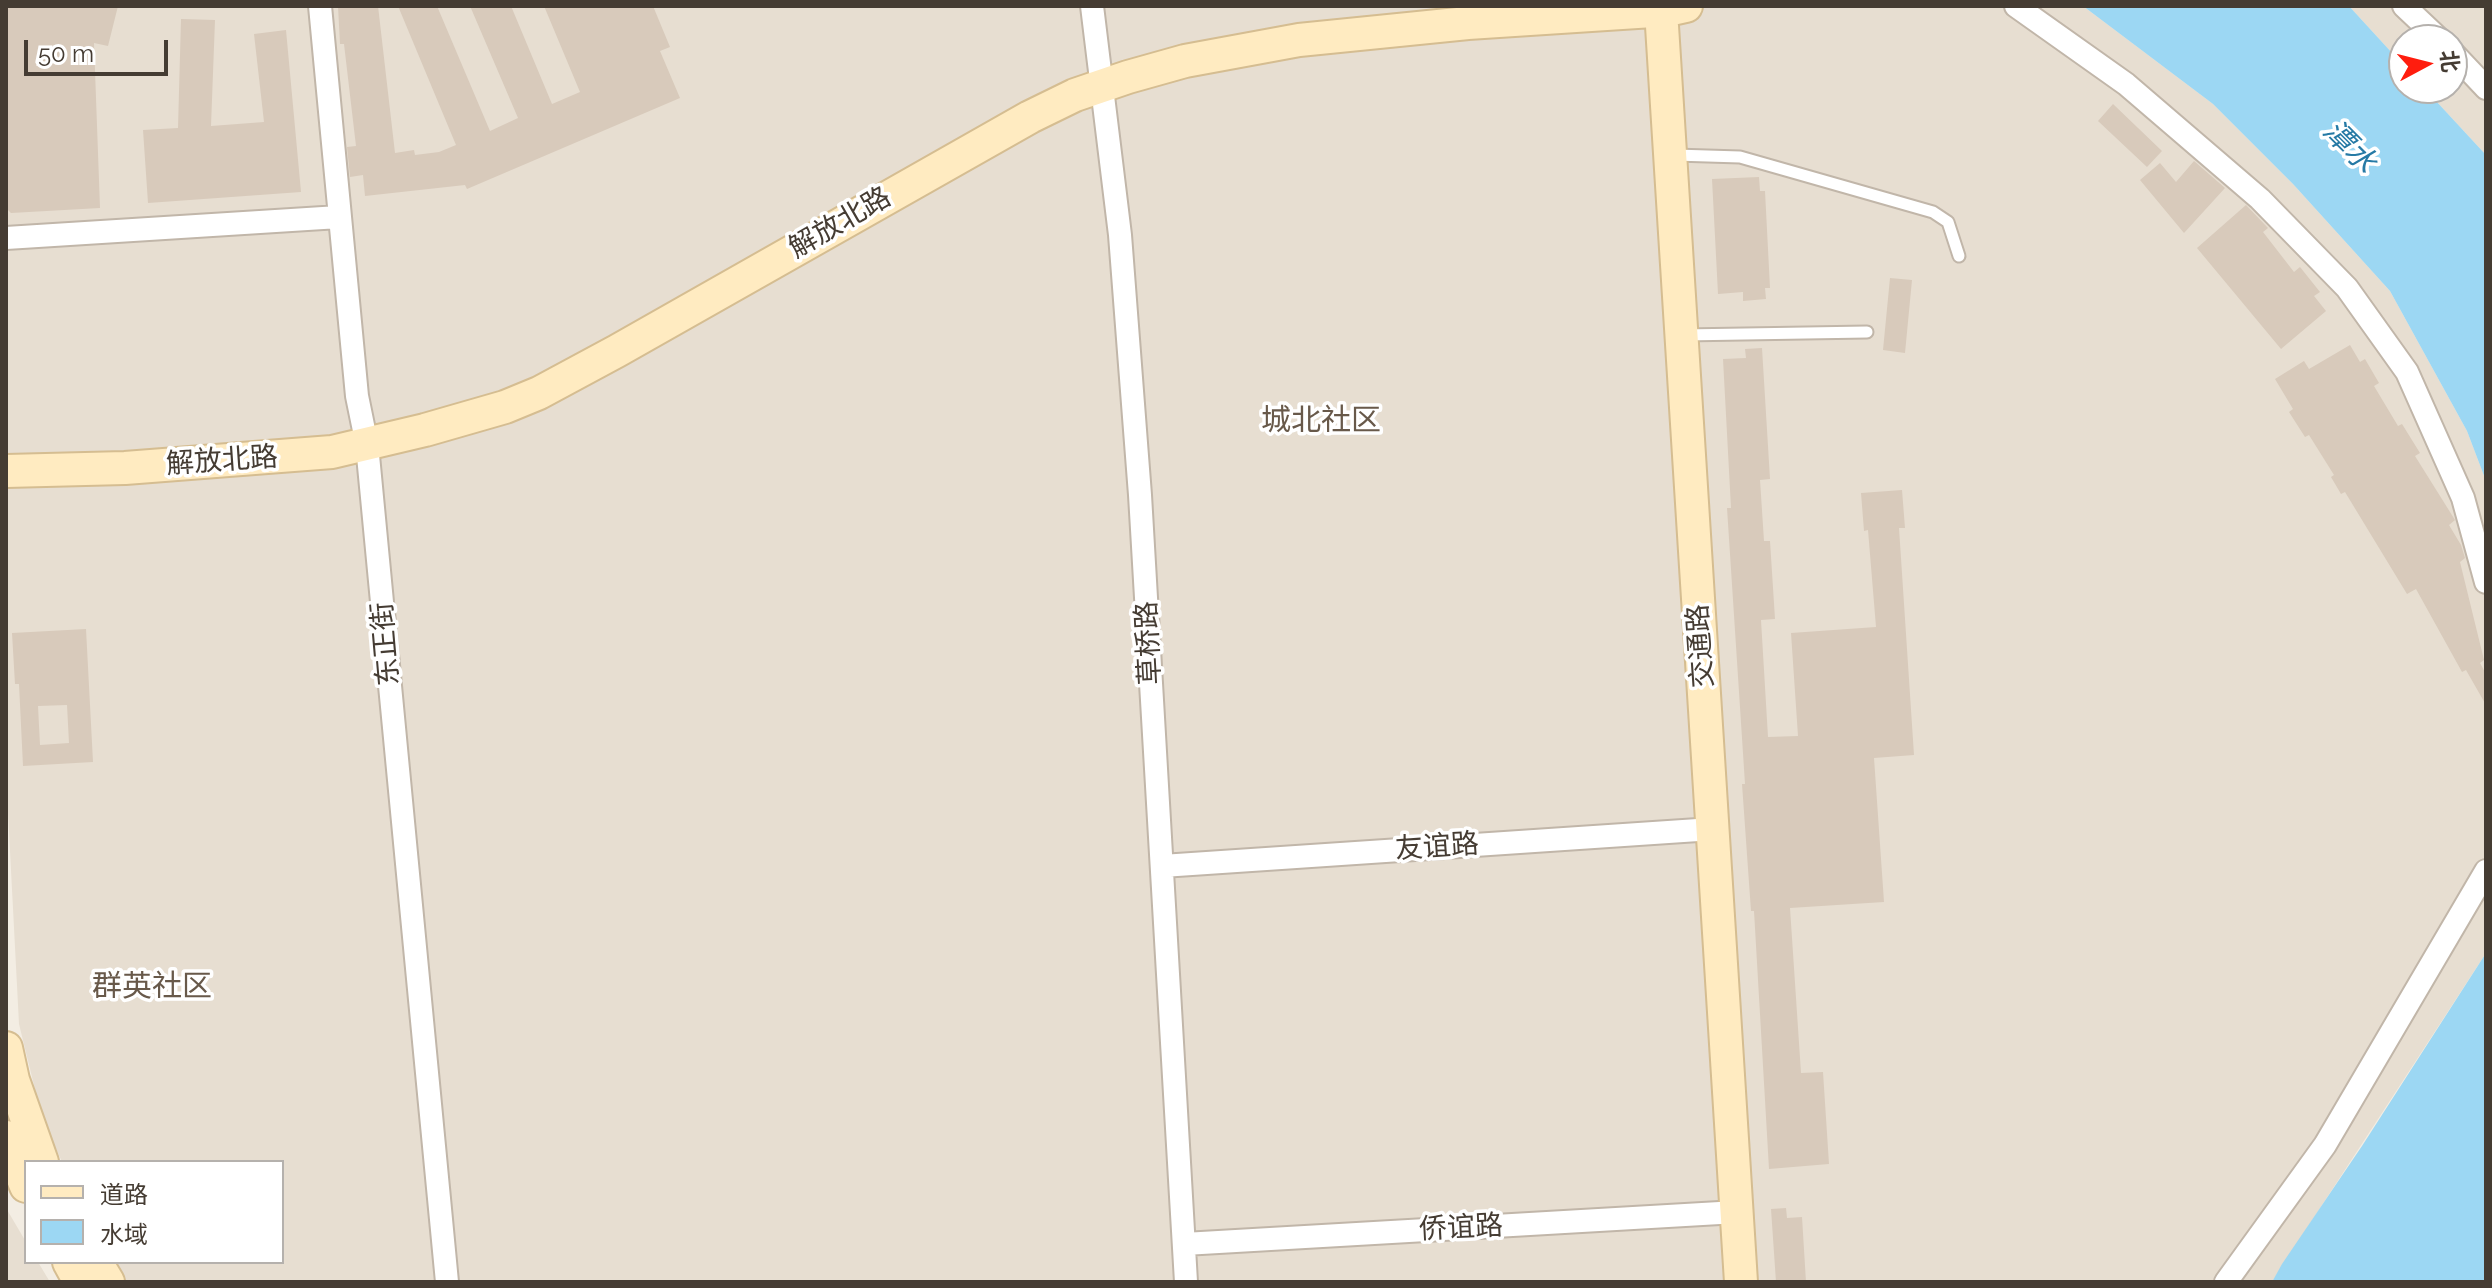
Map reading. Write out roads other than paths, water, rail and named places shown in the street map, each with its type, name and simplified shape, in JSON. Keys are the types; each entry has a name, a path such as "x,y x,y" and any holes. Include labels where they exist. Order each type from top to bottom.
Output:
{"street":[{"name":"东正街","path":"320,6 357,396 367,445 447,1282"},
{"name":"草桥路","path":"1092,6 1125,297 1140,495 1186,1282"},
{"path":"2016,6 2126,84 2159,112 2260,199 2347,288 2407,372 2463,498 2486,582"},
{"path":"2404,6 2423,24"},
{"name":"解放北路","path":"6,471 234,461 332,452 505,407 539,393 1030,117 1102,86 1185,61 1299,40 1468,23 1674,8"},
{"name":"交通路","path":"1674,8 1670,155 1741,1282"},
{"path":"2468,69 2486,88"},
{"path":"6,238 339,217"},
{"name":"友谊路","path":"1162,866 1713,829"},
{"path":"2226,1282 2325,1145 2486,871"},
{"path":"6,1048 26,1123 41,1160"},
{"path":"6,1137 24,1181"},
{"name":"侨谊路","path":"1184,1244 1737,1212"},
{"path":"70,1264 80,1282"},
{"path":"97,1264 108,1282"}],"lane":[{"path":"1670,155 1740,157 1933,212 1948,222 1959,256"},
{"path":"1681,335 1867,332"}],"water":[{"name":"潭水","path":"2083,6 2349,6 2388,49 2388,104 2439,104 2486,155 2486,481 2467,431 2390,291 2293,184 2213,104"},
{"path":"2486,953 2486,1282 2272,1282 2282,1264"}],"district":[{"name":"城北社区","path":"1321,421"},
{"name":"群英社区","path":"152,987"}]}
